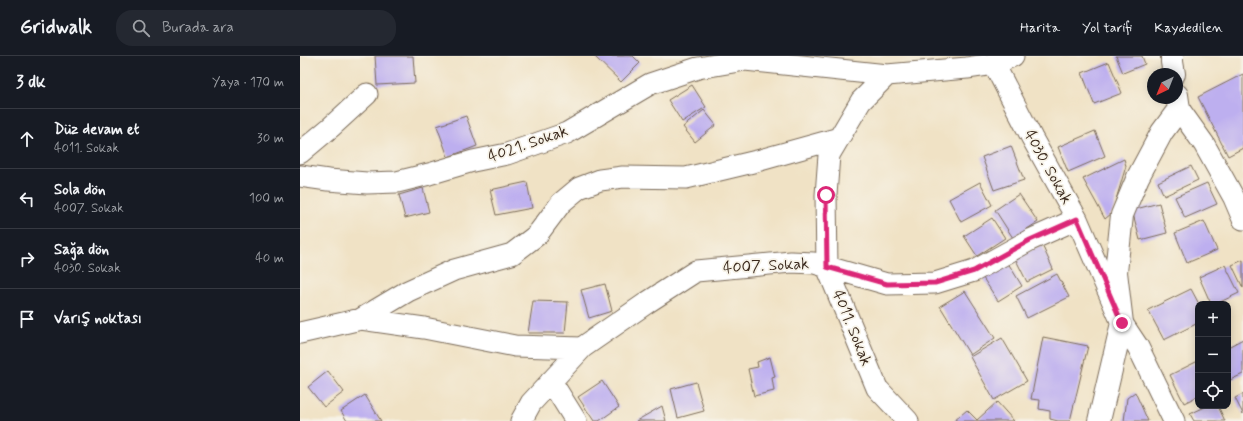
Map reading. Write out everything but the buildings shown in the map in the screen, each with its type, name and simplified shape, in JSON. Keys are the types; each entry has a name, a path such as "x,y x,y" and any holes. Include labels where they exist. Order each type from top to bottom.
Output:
{"street":[{"name":"4021. Sokak","path":"300,176 367,183 397,182 473,161 507,154 566,132 650,84 698,68 737,58 887,75 967,68 994,64 1014,56"},
{"path":"1172,56 1173,68"},
{"name":"4030. Sokak","path":"994,64 1032,138 1077,219 1122,323 1138,347 1174,421"},
{"name":"4011. Sokak","path":"887,75 861,101 829,154 826,188 827,267 877,388 908,421"},
{"path":"300,153 367,94"},
{"path":"1099,421 1122,323 1116,272 1122,216 1138,177 1177,104"},
{"path":"1179,104 1204,144 1234,198 1243,219"},
{"path":"300,333 361,319 408,291 454,270 512,254 537,235 561,203 579,188 600,180 624,177 686,178 758,161 839,138"},
{"name":"4007. Sokak","path":"521,421 531,403 582,348 696,271 792,262 814,263 887,284 935,283 974,271 1030,240 1077,219"},
{"path":"361,319 424,328 516,346 582,348"},
{"path":"551,381 576,421"}],"route":[{"path":"826,195 827,267 887,284 935,283 974,271 1030,240 1077,219 1122,323"}]}
